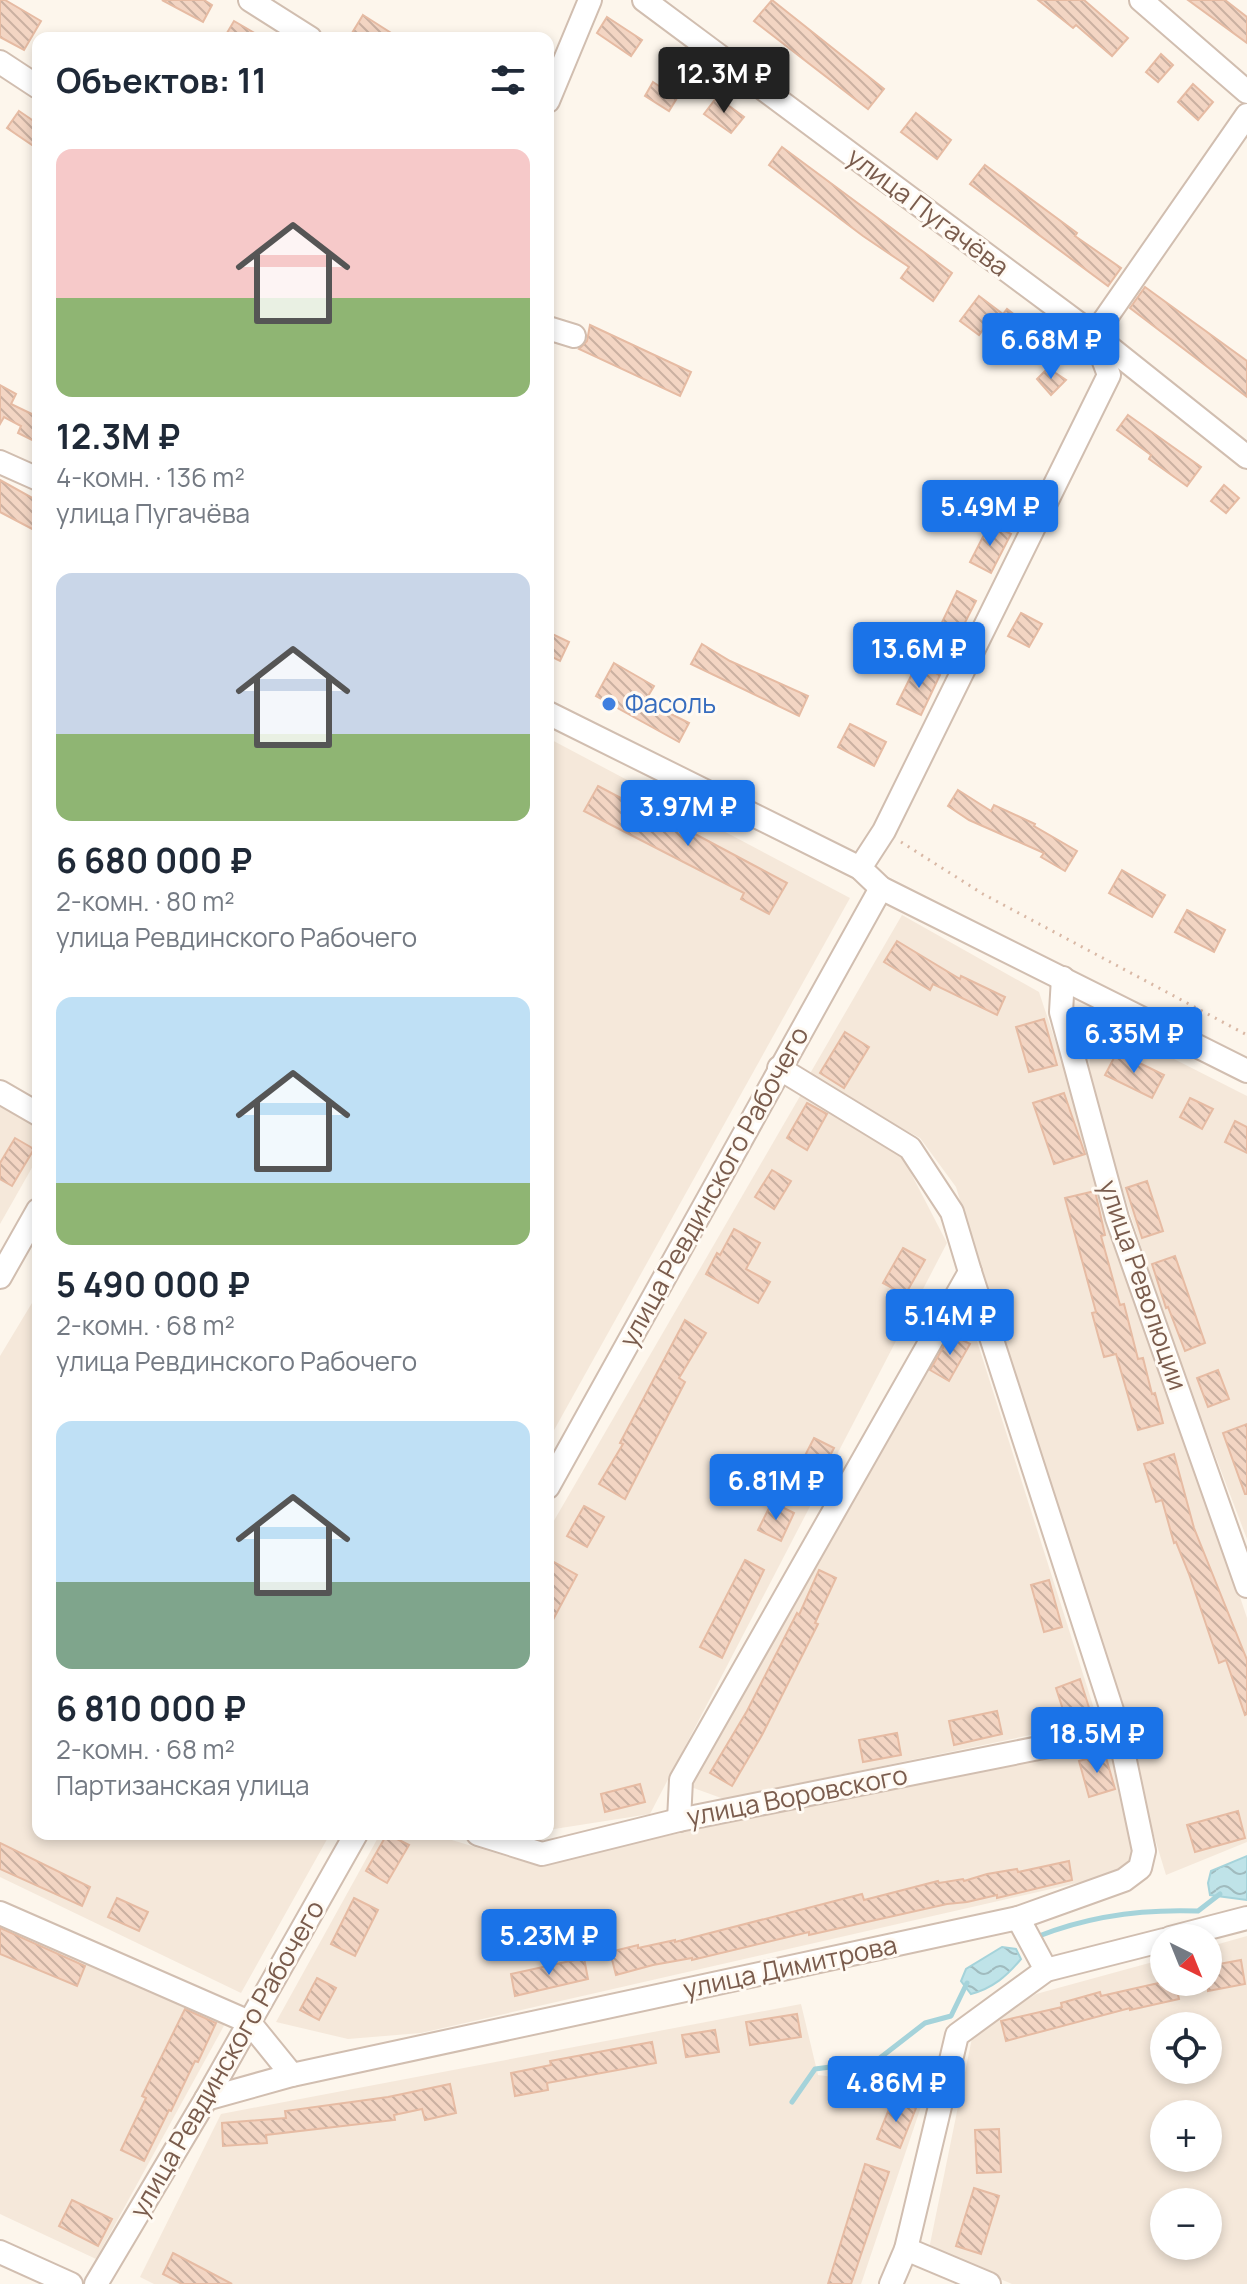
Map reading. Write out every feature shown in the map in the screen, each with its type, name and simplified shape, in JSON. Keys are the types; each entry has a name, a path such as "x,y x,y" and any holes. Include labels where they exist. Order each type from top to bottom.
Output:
{"street":[{"path":"250,0 301,32"},
{"path":"554,87 590,0"},
{"name":"улица Пугачёва","path":"644,0 1094,335 1247,457"},
{"path":"1141,0 1247,92"},
{"path":"0,62 32,83"},
{"path":"860,868 884,831 1109,375 1094,335 1247,115"},
{"path":"554,330 574,336"},
{"path":"0,462 32,476"},
{"path":"554,716 860,868 881,888 1247,1071"},
{"name":"улица Ревдинского Рабочего","path":"554,1476 881,888"},
{"name":"улица Революции","path":"1063,978 1061,1012 1117,1218 1247,1586"},
{"path":"779,1068 910,1148 952,1212 1119,1732"},
{"path":"0,1092 32,1111"},
{"path":"0,1277 32,1221"},
{"path":"679,1820 681,1780 970,1272"},
{"name":"улица Воровского","path":"497,1840 542,1854 679,1820 1119,1732"},
{"name":"улица Димитрова","path":"206,2099 292,2075 1018,1918 1124,1880 1140,1868 1144,1851 1119,1732"},
{"name":"улица Ревдинского Рабочего","path":"96,2284 206,2099 353,1840"},
{"path":"0,1913 249,2022 292,2075"},
{"path":"1018,1918 1046,1970"},
{"path":"1222,1924 1247,1918"},
{"path":"891,2284 906,2249 957,2035 1046,1970 1150,1944"},
{"path":"906,2249 989,2284"},
{"path":"0,2252 71,2284"}],"path":[{"path":"884,831 983,894 1247,1035"}],"shaded area":[{"path":"554,741 850,898 554,1430"},
{"path":"902,915 1039,992 1247,1618 1247,1842 1166,1875 956,1187 920,1138 808,1077"},
{"path":"1093,1018 1247,1096 1247,1539 1175,1350 1088,1085"},
{"path":"803,1091 900,1152 947,1243 650,1814 554,1829 554,1521"},
{"path":"0,1103 32,1122 32,1168 0,1224"},
{"path":"962,1294 1098,1721 724,1799 688,1786"},
{"path":"32,1303 32,1840 327,1840 241,1993 0,1877 0,1356"},
{"path":"1109,1739 1138,1869 421,2033 348,2039 276,2022 377,1840 452,1840 535,1865"},
{"path":"0,1919 226,2022 96,2259 0,2214"},
{"path":"1247,1936 1247,2284 1012,2284 929,2249 973,2033 1036,1994 1150,1963 1150,1996 1222,1996 1222,1943"},
{"path":"801,2004 818,2075 927,2089 861,2284 154,2284 140,2277 221,2114"}],"water":[{"path":"1247,1856 1247,1900 1210,1895 1208,1883 1211,1871"},
{"path":"1002,1947 1016,1949 1021,1959 999,1981 971,1994 961,1981 966,1969"}],"building":[{"path":"0,0 41,21 24,50 0,37"},
{"path":"162,0 204,0 212,5 203,22"},
{"path":"772,0 884,89 868,109 754,21"},
{"path":"1038,0 1084,0 1128,38 1112,56 1076,25 1073,28"},
{"path":"1188,0 1225,0 1247,17 1247,43"},
{"path":"363,15 390,32 353,32"},
{"path":"607,17 642,40 631,56 597,33"},
{"path":"234,21 253,32 228,32"},
{"path":"1161,54 1173,65 1158,82 1146,72"},
{"path":"653,82 677,98 669,111 645,96"},
{"path":"1193,84 1213,102 1198,120 1178,102"},
{"path":"717,97 744,117 731,133 704,114"},
{"path":"19,111 32,120 32,145 7,128"},
{"path":"916,113 951,140 937,159 901,132"},
{"path":"782,147 952,273 933,301 901,278 909,267 769,165"},
{"path":"985,165 1121,268 1108,286 970,184"},
{"path":"1145,287 1247,361 1247,397 1130,308"},
{"path":"979,296 1003,314 1007,309 1020,319 1004,341 985,327 979,335 960,321"},
{"path":"590,325 691,372 680,396 579,349 587,341"},
{"path":"1048,368 1066,380 1051,395 1037,379"},
{"path":"0,385 16,394 11,404 32,414 32,440 18,433 21,426 4,417 0,424"},
{"path":"1128,415 1201,467 1187,486 1149,459 1151,455 1117,430"},
{"path":"0,480 32,498 32,529 0,512"},
{"path":"1224,485 1239,498 1226,513 1211,501"},
{"path":"990,523 1011,534 991,573 970,562"},
{"path":"957,591 976,601 951,650 933,641"},
{"path":"1021,613 1042,624 1029,647 1008,636"},
{"path":"554,635 569,642 560,661 554,658"},
{"path":"702,644 730,661 808,696 799,716 691,664"},
{"path":"614,663 654,686 645,701 689,723 679,742 596,696"},
{"path":"917,664 940,675 921,715 897,704"},
{"path":"850,724 886,742 874,766 838,747"},
{"path":"598,786 634,805 635,802 787,883 769,914 741,899 744,893 584,811"},
{"path":"958,790 991,811 994,805 1035,824 1077,851 1065,871 1041,857 1044,853 969,820 948,806"},
{"path":"1122,870 1165,895 1152,917 1109,893"},
{"path":"1187,910 1225,930 1214,952 1175,932"},
{"path":"897,941 960,979 961,976 1005,997 997,1015 933,984 930,990 884,962"},
{"path":"1044,1019 1057,1065 1029,1072 1016,1027"},
{"path":"845,1032 869,1047 844,1088 820,1073"},
{"path":"1117,1052 1164,1075 1152,1098 1105,1075"},
{"path":"1064,1093 1085,1154 1054,1164 1033,1103"},
{"path":"1190,1098 1213,1109 1202,1129 1180,1117"},
{"path":"807,1103 827,1114 807,1150 787,1138"},
{"path":"1235,1121 1247,1127 1247,1153 1225,1142"},
{"path":"15,1138 32,1148 12,1186 0,1179 0,1163"},
{"path":"772,1170 791,1181 774,1209 755,1197"},
{"path":"1147,1181 1163,1231 1142,1238 1126,1188"},
{"path":"1095,1191 1105,1235 1101,1236 1120,1305 1124,1304 1138,1359 1143,1358 1163,1423 1138,1430 1116,1354 1104,1357 1092,1313 1096,1312 1065,1198"},
{"path":"734,1229 760,1243 746,1269 770,1282 758,1303 706,1274"},
{"path":"903,1248 925,1260 905,1295 883,1283"},
{"path":"1175,1256 1205,1343 1185,1351 1166,1308 1152,1264"},
{"path":"685,1320 706,1333 679,1378 685,1382 625,1499 599,1484 623,1444 620,1443"},
{"path":"951,1334 970,1344 949,1381 930,1370"},
{"path":"1218,1370 1229,1399 1208,1407 1197,1378"},
{"path":"1247,1424 1247,1494 1245,1494 1223,1433"},
{"path":"814,1438 834,1448 817,1481 797,1471"},
{"path":"1174,1454 1194,1528 1247,1660 1245,1715 1226,1660 1219,1663 1189,1574 1174,1543 1162,1500 1156,1502 1144,1464"},
{"path":"772,1502 794,1513 781,1541 758,1530"},
{"path":"584,1506 604,1517 587,1547 567,1536"},
{"path":"745,1560 764,1570 722,1658 700,1647"},
{"path":"554,1562 577,1575 554,1618"},
{"path":"819,1570 836,1578 815,1623 818,1624 762,1735 732,1786 710,1773 747,1711 797,1613 799,1615"},
{"path":"1049,1580 1062,1627 1044,1632 1031,1585"},
{"path":"1080,1679 1091,1714 1067,1722 1056,1688"},
{"path":"997,1711 1002,1734 954,1745 949,1721"},
{"path":"897,1733 901,1755 863,1762 859,1740"},
{"path":"1105,1754 1115,1789 1089,1797 1079,1761"},
{"path":"640,1784 645,1802 605,1812 601,1794"},
{"path":"1238,1811 1245,1838 1195,1852 1187,1825"},
{"path":"384,1840 399,1840 409,1845 387,1883 366,1871"},
{"path":"0,1843 90,1887 82,1906 0,1869"},
{"path":"1069,1861 1072,1880 997,1898 997,1895 947,1904 809,1935 809,1932 692,1960 653,1965 616,1975 610,1952 638,1945 638,1948 675,1942 862,1894 864,1900 938,1881 964,1881 987,1874 1017,1869 1018,1872"},
{"path":"117,1898 148,1912 139,1931 108,1917"},
{"path":"354,1898 378,1910 355,1956 331,1944"},
{"path":"0,1928 85,1966 77,1986 0,1954"},
{"path":"584,1958 588,1979 515,1996 511,1974"},
{"path":"1241,1960 1245,1984 1222,1988 1222,1963"},
{"path":"317,1978 336,1988 319,2020 300,2010"},
{"path":"1150,1985 1150,1996 1178,1996 1179,1999 1130,2008 1006,2041 1001,2021 1062,2007 1061,2003 1100,1992 1101,1996"},
{"path":"185,2009 216,2023 144,2161 121,2150 146,2098 142,2096"},
{"path":"797,2014 801,2037 750,2045 746,2022"},
{"path":"715,2030 719,2052 686,2057 682,2035"},
{"path":"652,2042 656,2063 547,2083 548,2090 515,2096 511,2073 551,2065 550,2061"},
{"path":"450,2084 456,2113 425,2120 422,2109 394,2115 395,2120 266,2135 267,2143 223,2146 222,2123 286,2118 285,2111 388,2097"},
{"path":"893,2099 916,2108 900,2148 877,2139"},
{"path":"999,2129 1001,2172 977,2173 975,2130"},
{"path":"865,2164 889,2172 851,2284 828,2284"},
{"path":"974,2188 999,2196 981,2254 956,2246"},
{"path":"72,2200 112,2219 98,2246 59,2226"},
{"path":"173,2253 232,2284 182,2284 163,2274"}],"waterway":[{"path":"1039,1936 1077,1923 1117,1915 1198,1911 1220,1894"},
{"path":"792,2102 815,2069 876,2061 925,2023 951,2016 967,1983"}],"place":[{"name":"Фасоль","path":"609,704"}]}
